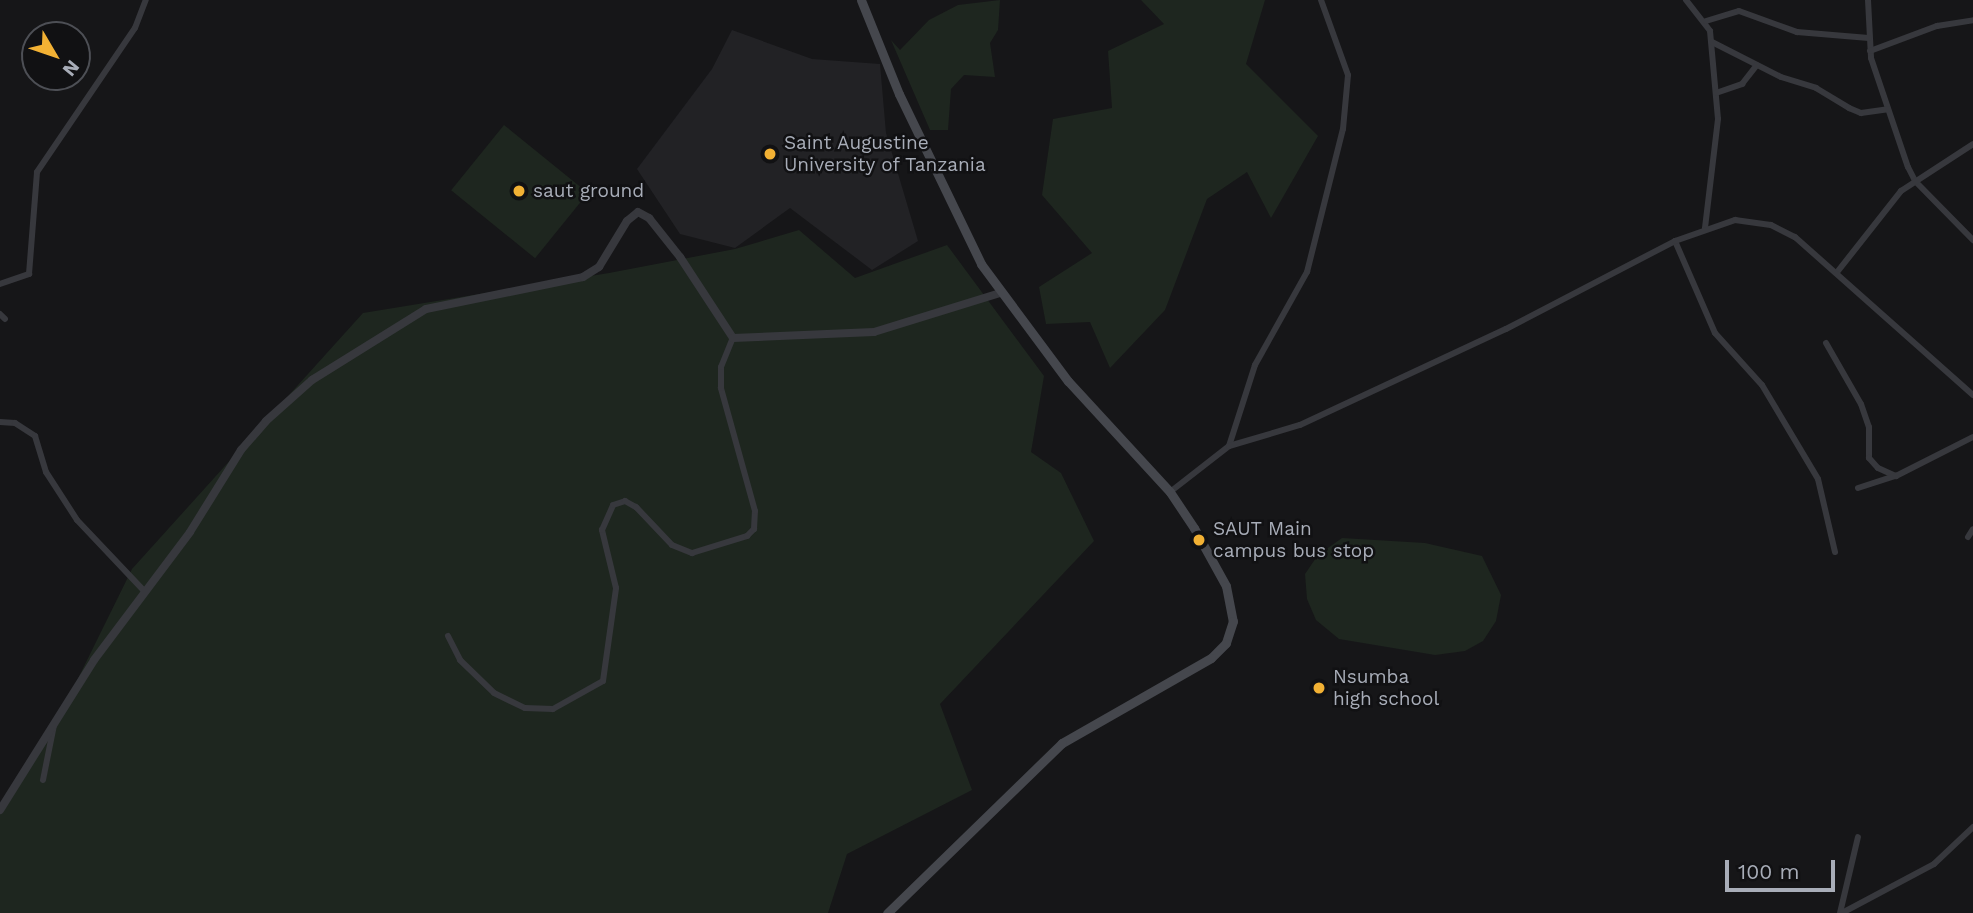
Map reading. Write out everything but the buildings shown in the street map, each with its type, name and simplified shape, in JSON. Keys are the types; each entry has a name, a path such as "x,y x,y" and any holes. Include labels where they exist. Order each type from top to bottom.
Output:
{"main road":[{"path":"861,0 960,226 1000,293 1068,381 1170,492 1209,551 1226,586 1233,621 1226,643 1201,665 1124,703 1062,743 887,913"}],"street":[{"path":"0,284 29,274 34,264 37,172 135,28 146,0"},
{"path":"1229,446 1255,365 1307,272 1343,129 1348,75 1321,0"},
{"path":"1686,0 1706,21 1712,42 1718,136 1705,228"},
{"path":"1868,0 1870,51 1915,181 1973,240"},
{"path":"1706,21 1739,11 1797,32 1869,37"},
{"path":"1870,51 1937,26 1973,20"},
{"path":"1712,42 1861,113 1888,109"},
{"path":"1716,93 1742,84 1758,65"},
{"path":"1838,271 1901,191 1973,145"},
{"path":"0,810 55,720 210,504 241,450 277,409 312,380 426,309 583,277 599,267 627,221 638,212 649,218 680,257 733,338"},
{"path":"1170,492 1229,446 1300,425 1675,242 1705,228 1735,220 1771,225 1795,237 1838,271 1973,396"},
{"path":"1675,242 1715,333 1762,385 1818,479 1835,552"},
{"path":"733,338 874,332 1000,293"},
{"path":"448,636 460,660 494,693 525,708 553,709 603,681 616,588 602,530 612,505 625,501 636,507 682,551 692,553 747,536 754,529 755,511 721,388 722,367 733,338"},
{"path":"1826,343 1861,404 1869,427 1869,458 1878,468 1896,476"},
{"path":"0,422 15,423 35,436 46,472 77,520 145,592"},
{"path":"1858,488 1896,476 1973,437"},
{"path":"1968,537 1973,529"},
{"path":"43,780 55,720"},
{"path":"1841,913 1934,864 1973,827"},
{"path":"1841,913 1858,837"}],"shaded area":[{"path":"1000,0 998,30 990,43 995,77 964,75 951,89 948,130 930,130 891,40 900,50 929,20 958,5"},
{"path":"1141,0 1265,0 1246,64 1318,136 1271,218 1247,172 1207,199 1165,310 1110,368 1090,322 1046,324 1039,287 1092,253 1042,195 1053,119 1112,108 1108,51 1164,24"},
{"name":"Saint Augustine University of Tanzania","path":"732,30 812,59 880,64 886,133 918,241 872,270 790,208 735,248 680,234 637,169 712,69"},
{"name":"saut ground","path":"504,125 588,193 535,258 451,190"},
{"path":"799,230 855,278 947,245 1044,376 1031,452 1061,473 1094,541 940,704 972,790 847,854 828,913 0,913 0,808 59,717 132,569 363,313 609,273 735,249"},
{"path":"1342,538 1425,543 1482,556 1501,595 1496,621 1483,641 1465,651 1435,655 1339,639 1316,620 1307,599 1305,574 1318,555"}],"place":[{"name":"Saint Augustine University of Tanzania","path":"770,154"},
{"name":"saut ground","path":"519,191"},
{"name":"SAUT Main campus bus stop","path":"1199,540"},
{"name":"Nsumba high school","path":"1319,688"}]}
